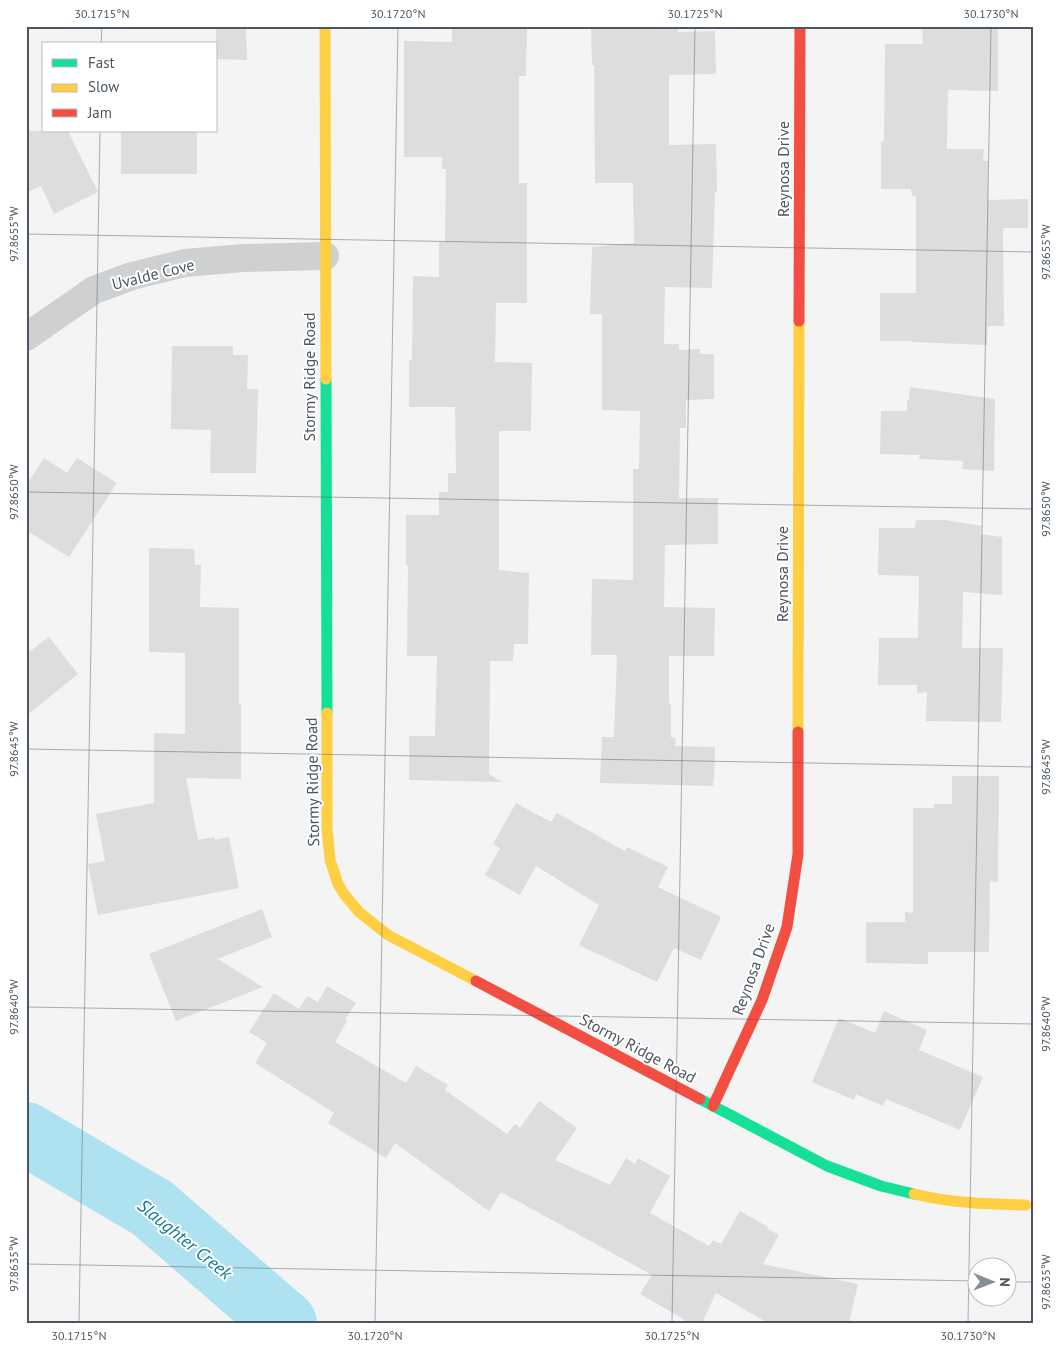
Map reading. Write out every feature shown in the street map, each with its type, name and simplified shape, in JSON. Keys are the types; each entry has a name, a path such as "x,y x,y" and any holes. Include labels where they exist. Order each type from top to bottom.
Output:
{"street":[{"name":"Stormy Ridge Road","path":"325,26 327,828 330,860 338,886 361,915 388,935 827,1166 868,1182 936,1198 1026,1205"},
{"name":"Reynosa Drive","path":"713,1106 762,1000 774,967 787,927 798,854 800,26"},
{"name":"Uvalde Cove","path":"26,337 94,290 132,276 185,263 243,258 325,256"}],"building":[{"path":"216,26 246,26 247,60 218,59 218,42 216,42"},
{"path":"452,26 527,26 526,76 519,76 519,183 527,183 527,303 496,303 495,362 532,363 531,431 499,431 499,570 529,573 528,644 514,644 513,661 490,661 489,774 502,782 409,780 409,736 435,736 437,656 407,656 408,565 406,565 406,515 439,515 439,492 448,492 448,473 456,473 455,407 409,407 409,360 412,360 413,276 439,277 439,242 445,242 446,169 442,169 442,157 404,157 404,41 452,42"},
{"path":"591,26 678,26 678,32 715,31 716,74 669,75 669,145 716,144 717,192 715,192 712,288 665,287 664,344 679,344 679,350 700,349 700,354 714,354 714,399 686,400 686,428 680,428 679,498 718,498 718,544 665,545 664,607 715,608 714,656 669,656 671,737 676,738 675,746 715,747 713,786 600,783 602,737 614,737 617,655 591,655 592,579 633,580 633,469 639,469 640,411 602,410 602,314 590,314 592,247 634,243 633,183 595,183 594,65 592,65"},
{"path":"922,26 998,26 998,91 948,90 947,149 984,149 983,161 988,161 988,200 1028,199 1028,228 1003,228 1004,326 988,326 987,345 880,341 880,293 916,293 916,196 912,196 911,189 881,189 881,141 884,141 885,44 923,44"},
{"path":"26,131 68,132 98,192 54,214 41,186 26,193"},
{"path":"121,132 197,132 197,174 121,174"},
{"path":"172,346 233,346 233,355 248,355 247,389 258,389 256,473 210,473 211,430 171,429"},
{"path":"910,387 995,399 994,471 962,469 963,461 919,459 920,455 880,454 881,411 907,411"},
{"path":"44,458 67,473 77,458 117,483 69,557 26,530 26,486"},
{"path":"916,520 945,520 982,526 980,534 1002,537 1002,595 963,592 962,648 1003,648 1001,722 926,721 927,692 917,693 917,685 878,685 879,638 918,638 919,576 878,575 879,528 915,528"},
{"path":"149,548 194,549 195,565 201,565 200,607 239,608 241,779 186,778 198,840 214,837 215,840 229,837 239,888 98,915 88,864 105,861 96,814 154,803 154,733 185,734 185,653 149,652"},
{"path":"49,637 78,674 26,716 26,654"},
{"path":"952,776 999,776 998,882 990,881 989,952 928,952 928,964 866,963 866,922 905,922 905,912 913,913 913,808 934,808 934,804 952,804"},
{"path":"516,803 551,822 557,813 625,851 627,847 668,867 658,887 721,917 701,960 674,948 657,982 579,945 599,905 536,866 520,895 485,875 500,848 493,844"},
{"path":"262,909 272,937 218,959 263,987 176,1021 149,954"},
{"path":"327,986 356,1003 345,1020 347,1021 335,1042 406,1083 416,1066 448,1085 445,1090 507,1134 515,1124 520,1128 539,1101 577,1128 555,1160 610,1185 626,1158 635,1164 638,1158 670,1176 650,1213 709,1246 713,1240 721,1244 740,1211 779,1235 763,1264 858,1284 849,1323 768,1323 716,1293 702,1323 690,1323 640,1294 652,1275 501,1192 489,1211 395,1143 386,1158 328,1123 334,1113 255,1063 267,1043 249,1032 274,993 299,1009 307,996 318,1002"},
{"path":"884,1011 927,1030 919,1050 983,1077 960,1130 886,1099 883,1106 856,1094 854,1100 812,1082 839,1018 875,1033"}],"waterway":[{"name":"Slaughter Creek","path":"26,1134 152,1208 285,1323"}],"traffic: fast":[{"path":"326,379 327,713"},
{"path":"700,1099 827,1166 881,1186 914,1194"}],"traffic: slow":[{"path":"325,26 326,379"},
{"path":"798,732 799,321"},
{"path":"327,713 327,828 330,860 338,884 359,912 388,935 476,981"},
{"path":"914,1194 955,1201 1026,1205"}],"traffic: jam":[{"path":"799,321 800,26"},
{"path":"713,1106 762,1000 787,927 798,854 798,732"},
{"path":"476,981 700,1099"}]}
